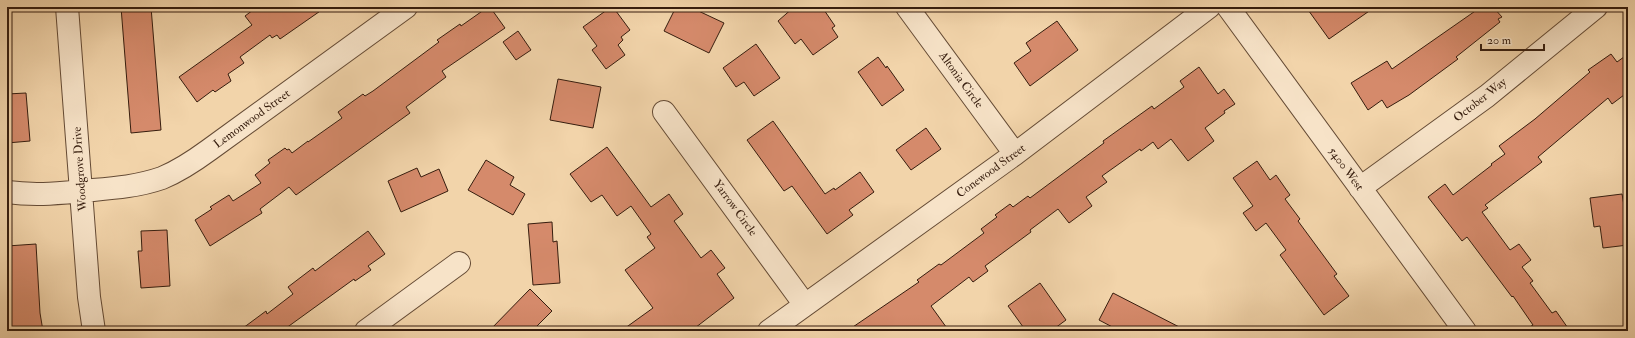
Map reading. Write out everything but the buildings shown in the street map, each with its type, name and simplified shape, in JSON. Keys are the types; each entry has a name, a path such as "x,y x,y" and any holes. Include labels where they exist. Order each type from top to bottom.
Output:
{"street":[{"name":"Woodgrove Drive","path":"67,7 89,297 94,331"},
{"name":"Lemonwood Street","path":"7,192 36,195 81,192 126,187 162,178 188,164 406,7"},
{"name":"Altonia Circle","path":"907,7 1015,154"},
{"name":"Conewood Street","path":"770,331 1015,154 1209,7"},
{"name":"5400 West","path":"1228,7 1464,331"},
{"name":"October Way","path":"1360,188 1487,96 1596,7"},
{"name":"Yarrow Circle","path":"664,112 805,305"},
{"path":"366,331 459,263"}]}
